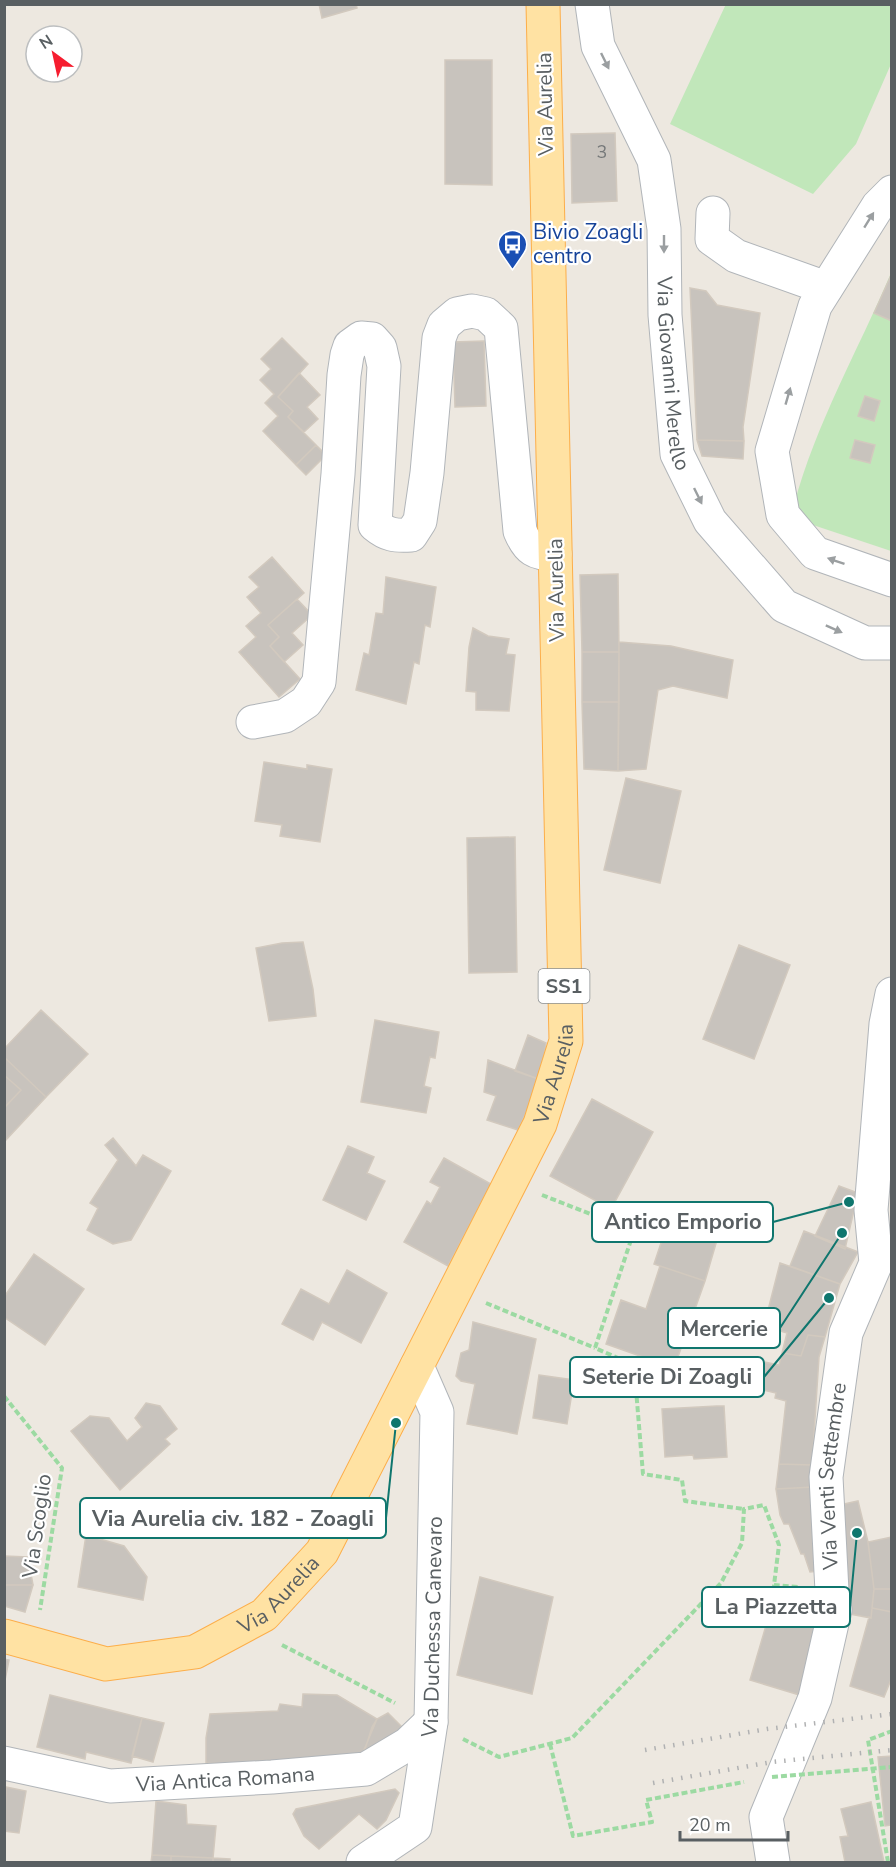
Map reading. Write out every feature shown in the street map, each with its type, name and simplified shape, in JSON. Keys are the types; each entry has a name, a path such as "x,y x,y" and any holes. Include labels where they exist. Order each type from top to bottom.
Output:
{"main road":[{"name":"Via Aurelia","path":"20,1640 106,1664 195,1652 264,1615 322,1552 540,1124 566,1041 543,4"}],"street":[{"name":"Via Giovanni Merello","path":"592,4 598,46 654,160 664,229 665,315 677,454 710,521 784,606 865,643 891,644"},
{"path":"891,192 878,206 815,306 772,451 783,515 815,553 891,580"},
{"path":"713,213 712,239 736,256 826,288"},
{"path":"253,722 285,716 306,702 320,682 346,355 350,346 361,338 372,339 380,348 384,366 375,525 384,533 394,536 411,535 420,521 427,473 439,338 444,325 457,314 472,311 486,314 501,328 520,531 526,545 533,550 540,554 555,554"},
{"path":"884,1266 871,1210 890,1015"},
{"name":"Via Venti Settembre","path":"773,1863 766,1817 815,1698 835,1610 826,1477 846,1333 884,1266"},
{"name":"Via Duchessa Canevaro","path":"363,1863 415,1827 431,1722 437,1412 417,1366"},
{"name":"Via Antica Romana","path":"4,1763 110,1786 366,1769 408,1744 431,1722"}],"path":[{"path":"510,1183 634,1231 595,1348"},
{"path":"455,1291 634,1365 643,1474 682,1480 685,1501 744,1509 764,1505 779,1545 774,1585"},
{"name":"Via Scoglio","path":"4,1395 62,1468 20,1640"},
{"path":"499,1757 572,1738 721,1583 742,1543 744,1509"},
{"path":"279,1643 431,1722"},
{"path":"888,1863 868,1740 891,1731"},
{"path":"550,1744 573,1836 652,1822 646,1800 749,1781"},
{"path":"772,1777 891,1767"}],"green space":[{"path":"726,4 891,5 891,64 856,144 813,194 670,124"},
{"path":"891,273 891,551 804,522 794,505 826,416"}],"building":[{"path":"319,4 356,4 357,8 322,18"},
{"path":"445,60 492,60 492,185 445,184"},
{"path":"615,133 617,201 572,203 571,134"},
{"path":"892,273 892,321 874,313"},
{"path":"690,288 706,291 717,305 760,313 743,427 744,441 697,440"},
{"path":"282,338 308,364 278,397 293,411 288,417 316,445 296,465 263,431 278,416 265,403 274,394 260,380 271,369 261,359"},
{"path":"484,341 486,406 455,407 453,342"},
{"path":"299,373 320,395 307,407 318,419 304,432 288,417 293,411 278,397"},
{"path":"865,396 880,401 874,421 858,416"},
{"path":"697,440 744,441 743,459 702,456"},
{"path":"855,440 875,445 870,463 850,458"},
{"path":"316,445 326,455 306,475 296,465"},
{"path":"272,557 304,593 268,625 279,637 270,646 300,679 279,697 239,652 256,637 246,626 261,613 247,597 259,587 249,577"},
{"path":"618,574 619,652 582,652 580,575"},
{"path":"386,577 436,587 430,627 425,625 419,664 414,662 406,704 356,690 364,653 369,655 376,613 383,614"},
{"path":"297,599 312,615 292,633 303,645 284,662 270,646 279,637 268,625"},
{"path":"473,628 488,636 509,639 506,654 515,655 509,711 476,710 476,692 466,691 469,647"},
{"path":"619,642 671,646 733,660 727,698 673,686 658,690 646,769 618,771"},
{"path":"582,652 619,652 619,702 582,702"},
{"path":"582,702 619,702 618,771 584,769"},
{"path":"264,762 307,769 307,765 332,769 320,842 280,836 282,825 255,821"},
{"path":"626,778 681,791 660,883 604,870"},
{"path":"515,837 517,972 469,973 467,838"},
{"path":"303,942 316,1016 269,1021 256,948"},
{"path":"739,945 790,965 754,1059 703,1039"},
{"path":"41,1010 88,1054 46,1097 4,1057 4,1049"},
{"path":"375,1020 439,1032 435,1058 430,1057 424,1086 431,1088 426,1113 361,1102"},
{"path":"528,1035 546,1043 541,1080 515,1071"},
{"path":"4,1057 46,1097 4,1142 4,1108 21,1090 4,1075"},
{"path":"488,1060 541,1080 518,1130 487,1120 496,1096 484,1092"},
{"path":"4,1075 21,1090 4,1108"},
{"path":"592,1099 653,1132 611,1209 550,1176"},
{"path":"113,1138 136,1166 143,1155 171,1171 131,1240 113,1244 87,1230 98,1208 90,1203 118,1160 105,1145"},
{"path":"348,1146 374,1157 367,1173 385,1181 366,1220 323,1200"},
{"path":"444,1158 491,1184 448,1266 404,1242 427,1201 431,1204 440,1187 430,1182"},
{"path":"839,1186 858,1193 845,1249 815,1236"},
{"path":"667,1225 717,1240 705,1281 654,1264"},
{"path":"804,1231 858,1252 840,1284 790,1266"},
{"path":"34,1254 84,1289 45,1345 4,1317 4,1297"},
{"path":"780,1263 840,1284 825,1337 808,1335 801,1356 782,1353 787,1333 764,1326"},
{"path":"660,1266 705,1281 674,1368 606,1344 621,1300 646,1309"},
{"path":"347,1270 387,1293 361,1343 322,1322 313,1340 282,1324 301,1289 329,1304"},
{"path":"473,1322 536,1339 517,1434 467,1424 475,1384 461,1381 456,1376 461,1353 469,1350"},
{"path":"808,1335 825,1337 819,1357 812,1465 779,1464 786,1401 775,1398 776,1393 759,1389 764,1362 779,1365 782,1353 801,1356"},
{"path":"539,1375 574,1380 567,1424 533,1418"},
{"path":"146,1403 160,1406 177,1429 165,1439 170,1444 120,1490 71,1431 90,1416 109,1418 127,1441 142,1427 135,1418"},
{"path":"724,1406 727,1457 694,1459 693,1455 665,1457 662,1409"},
{"path":"779,1464 812,1465 814,1487 776,1489"},
{"path":"814,1487 830,1570 810,1572 789,1524 784,1524 780,1515 776,1489"},
{"path":"858,1501 868,1542 874,1589 871,1618 845,1613 830,1507"},
{"path":"86,1535 124,1546 147,1577 143,1600 78,1587"},
{"path":"892,1537 892,1589 874,1589 868,1542"},
{"path":"4,1556 28,1557 33,1585 4,1585"},
{"path":"480,1577 553,1597 532,1694 457,1675"},
{"path":"4,1585 33,1585 25,1612 4,1606"},
{"path":"874,1589 892,1589 892,1612 872,1608"},
{"path":"759,1593 783,1597 831,1611 806,1697 750,1680 770,1612 755,1608"},
{"path":"872,1608 892,1612 892,1677 884,1697 850,1686"},
{"path":"4,1659 9,1660 4,1685"},
{"path":"303,1694 337,1695 377,1719 372,1727 361,1762 206,1763 206,1738 210,1714 278,1711 280,1704 302,1707"},
{"path":"50,1695 142,1718 131,1763 86,1752 85,1759 37,1747"},
{"path":"388,1713 408,1733 386,1753 364,1750 377,1719"},
{"path":"142,1718 164,1723 153,1762 132,1756"},
{"path":"892,1756 892,1829 891,1825 885,1826 878,1757"},
{"path":"6,1787 26,1791 19,1833 4,1831"},
{"path":"395,1789 399,1793 386,1820 377,1829 359,1814 319,1849 304,1836 293,1814 296,1809"},
{"path":"156,1801 186,1805 187,1824 216,1826 213,1858 152,1855"},
{"path":"871,1802 884,1862 845,1862 840,1837 848,1836 841,1809"},
{"path":"152,1855 171,1856 171,1862 151,1862"},
{"path":"171,1856 213,1858 213,1862 171,1862"},
{"path":"213,1858 230,1859 230,1862 213,1862"}],"railway":[{"path":"645,1750 767,1729 892,1714"},
{"path":"653,1783 772,1762 892,1750"}],"place":[{"name":"Bivio Zoagli centro","path":"512,270"},
{"name":"Antico Emporio","path":"849,1202"},
{"name":"Mercerie","path":"842,1233"},
{"name":"Seterie Di Zoagli","path":"829,1298"},
{"name":"Via Aurelia civ. 182 - Zoagli","path":"396,1423"},
{"name":"La Piazzetta","path":"857,1533"}]}
